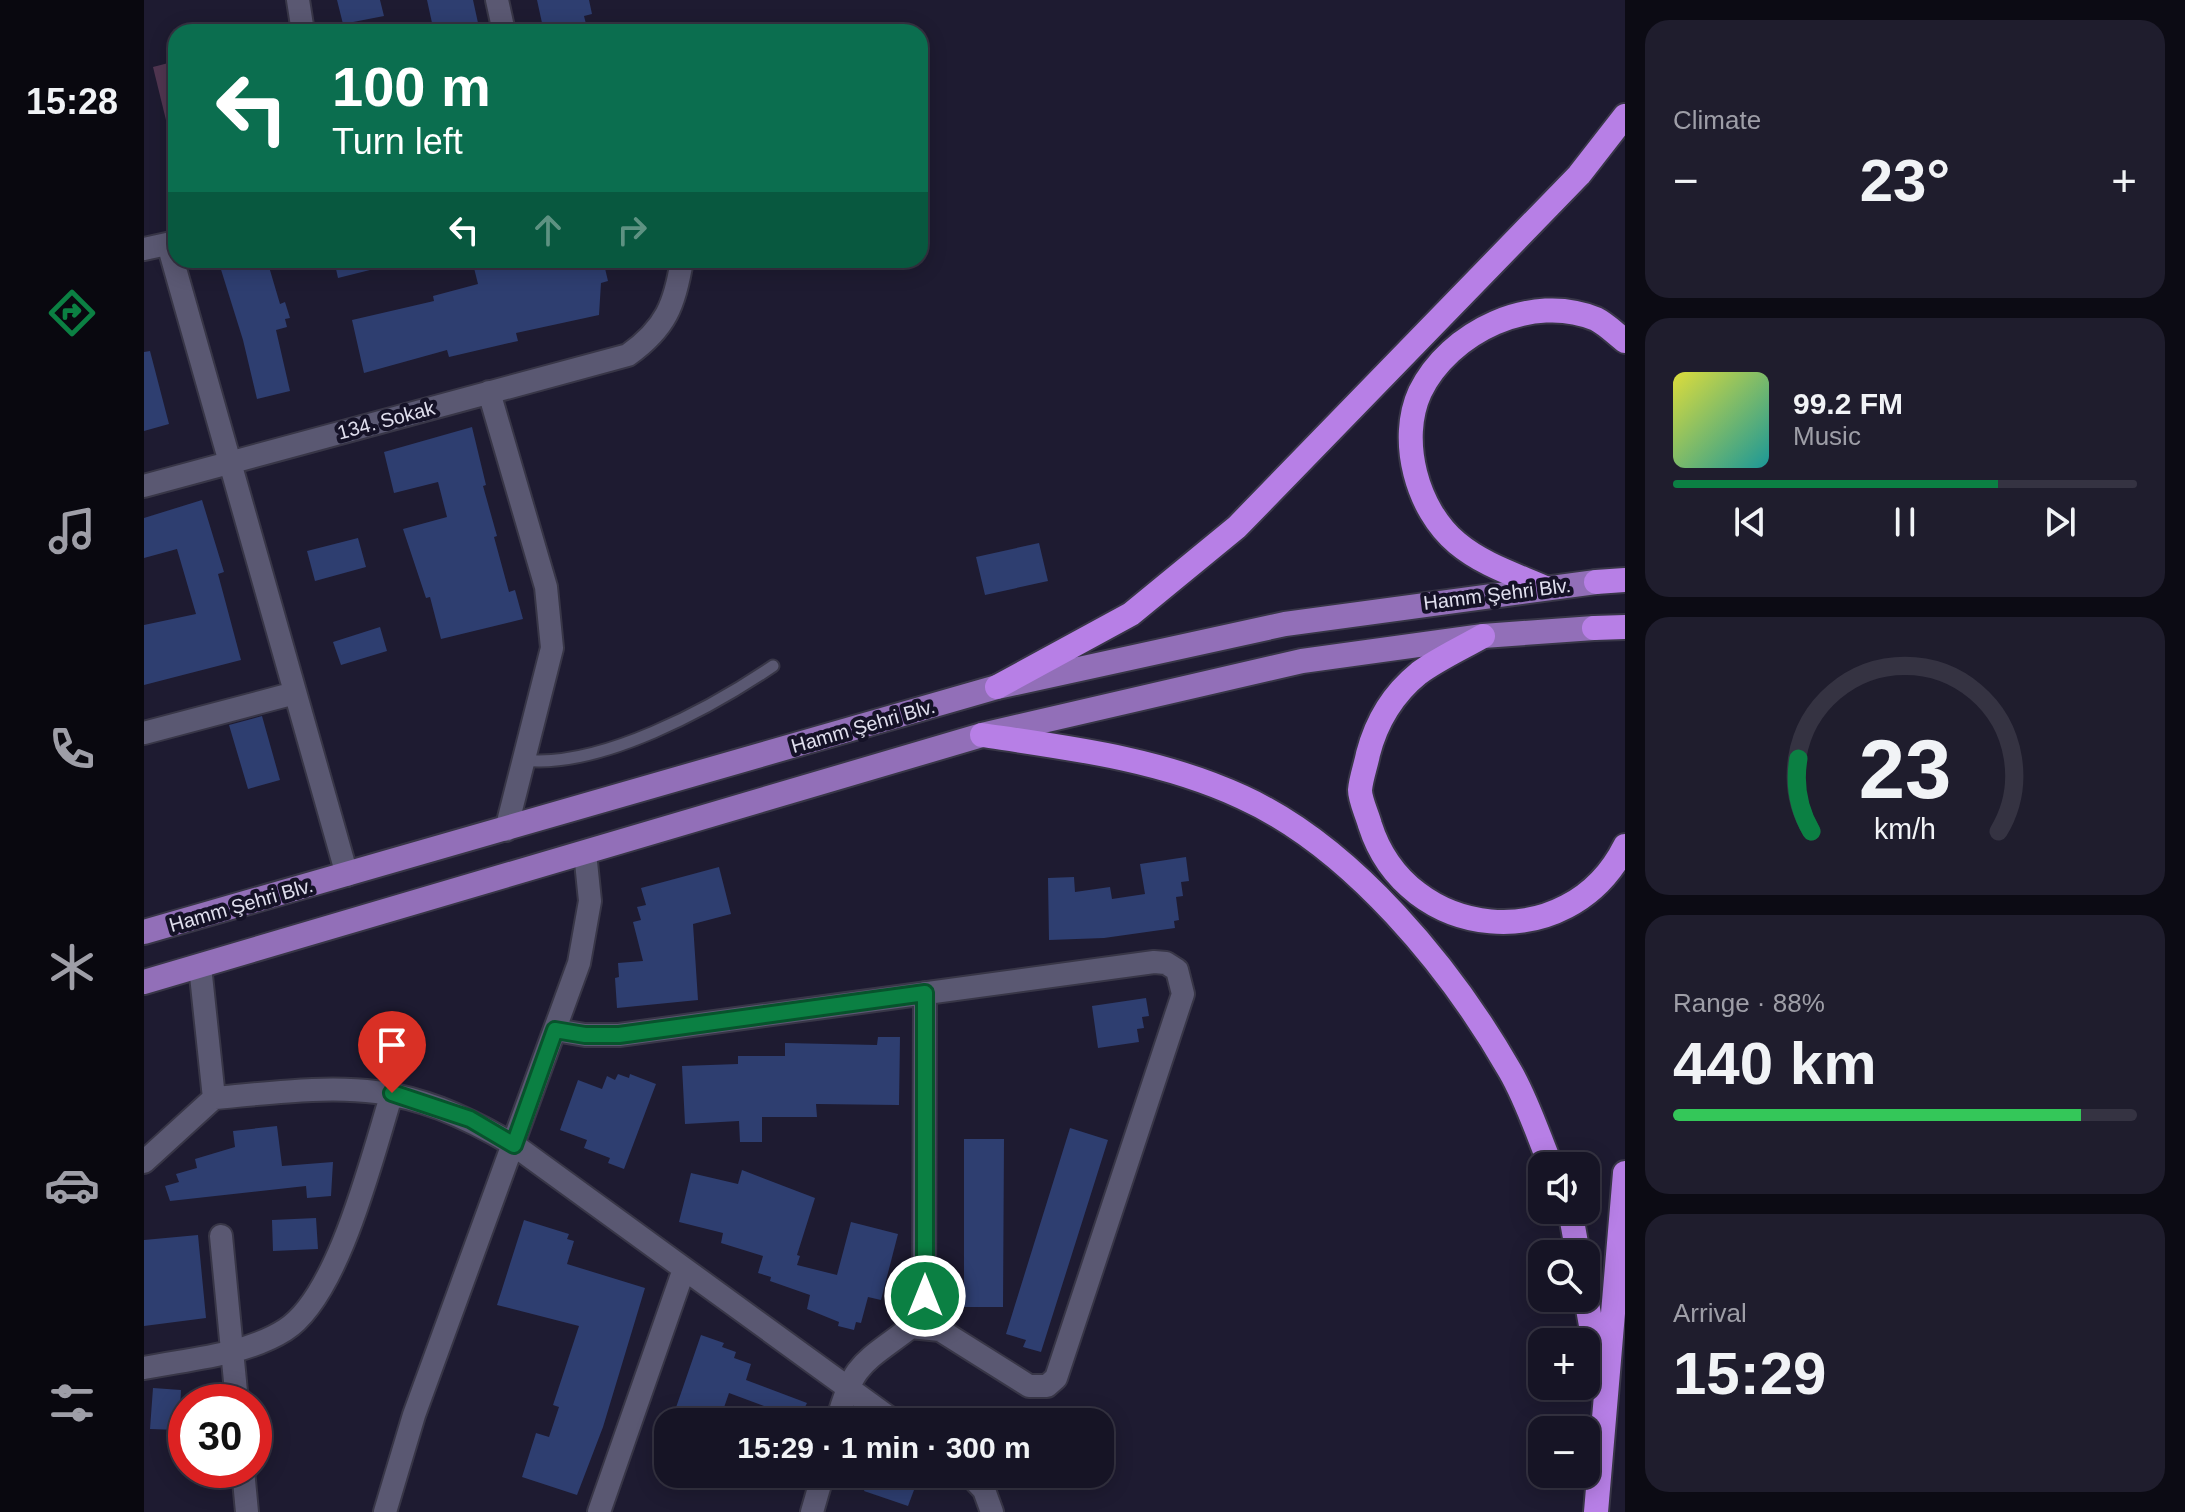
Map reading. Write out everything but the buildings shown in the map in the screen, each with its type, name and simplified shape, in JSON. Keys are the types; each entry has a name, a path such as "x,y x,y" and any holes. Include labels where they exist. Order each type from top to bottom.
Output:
{"highway":[{"path":"997,687 1131,614 1237,527 1579,175 1625,116"},
{"path":"1543,587 1485,563 1455,542 1432,517 1418,481 1410,438 1420,393 1446,354 1491,324 1527,312 1561,311 1597,320 1625,341"},
{"path":"1596,582 1625,580"},
{"path":"1594,628 1625,627"},
{"path":"1483,636 1419,674 1395,699 1374,728 1360,792 1377,848 1410,887 1449,912 1488,923 1527,922 1570,907 1615,866 1625,846"},
{"path":"982,735 1121,756 1229,792 1336,855 1442,966 1512,1073 1545,1152"},
{"path":"1596,1512 1625,1173"},
{"path":"1589,1312 1606,1408"}],"main road":[{"name":"Hamm Şehri Blv.","path":"144,932 997,687 1285,624 1596,582"},
{"name":"Hamm Şehri Blv.","path":"144,982 982,735 1302,661 1483,636 1594,628"}],"street":[{"path":"298,0 302,24"},
{"path":"497,0 502,24"},
{"path":"144,249 168,244"},
{"path":"179,268 230,463 347,875"},
{"name":"134. Sokak","path":"144,486 628,355 654,337 674,303 681,268"},
{"path":"489,392 546,587 552,648 506,830"},
{"path":"144,733 295,693"},
{"path":"385,1512 414,1415 579,963 590,885 585,852"},
{"path":"555,1030 585,1035 619,1035 1160,962 1177,970 1183,994 1056,1378 1047,1386 1029,1386 940,1330 911,1327 858,1367 846,1388 841,1408"},
{"path":"200,966 214,1098"},
{"path":"924,1326 925,993"},
{"path":"144,1162 214,1098 338,1087 392,1093 470,1119 514,1145 875,1408"},
{"path":"144,1368 232,1350 286,1330 311,1305 335,1261 392,1093"},
{"path":"221,1236 235,1384"},
{"path":"599,1512 684,1269"},
{"path":"245,1488 247,1512"},
{"path":"812,1512 819,1488"},
{"path":"982,1488 992,1512"}],"lane":[{"path":"523,760 568,760 637,738 724,699 773,666"}],"shaded area":[{"path":"168,63 168,128 153,67"}],"route":[{"path":"392,1093 416,1098 470,1119 514,1145 555,1030 585,1035 619,1035 925,993 925,1296"}]}
